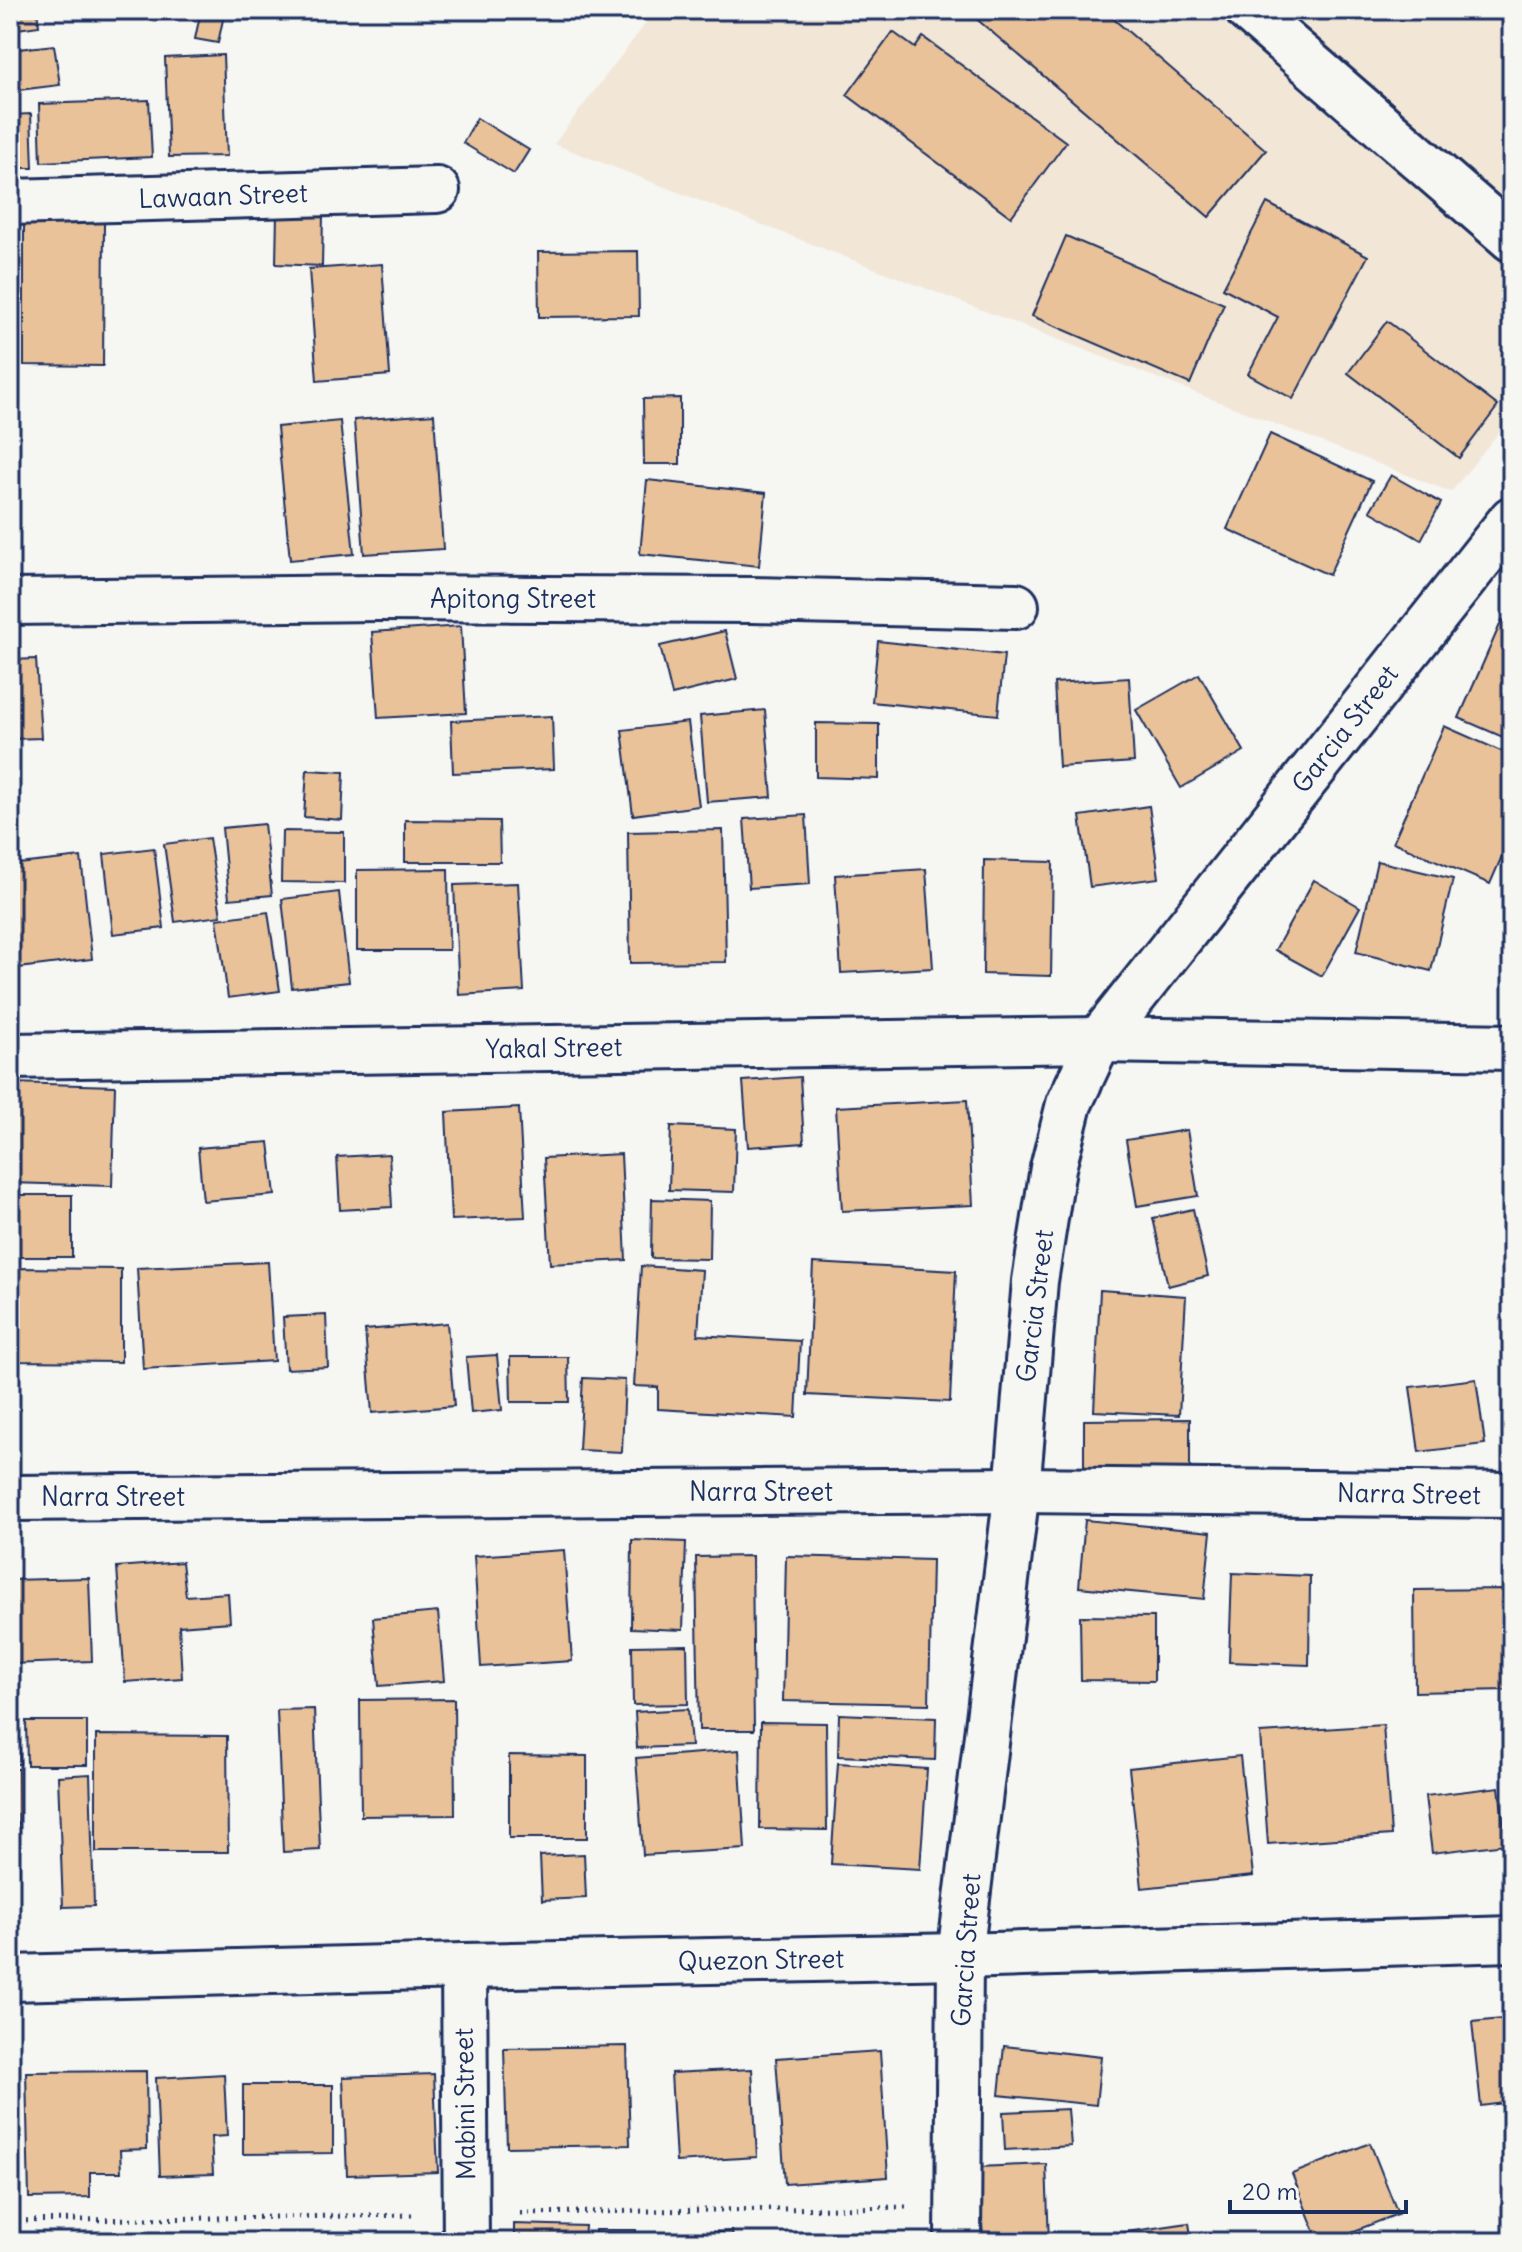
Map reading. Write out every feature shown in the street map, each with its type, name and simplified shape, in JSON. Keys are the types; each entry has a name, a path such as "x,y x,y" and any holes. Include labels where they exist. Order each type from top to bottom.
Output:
{"street":[{"path":"1248,10 1512,239"},
{"name":"Lawaan Street","path":"10,202 437,190"},
{"name":"Garcia Street","path":"958,2242 960,1956 1017,1490 1035,1281 1053,1168 1069,1104 1099,1040 1512,519"},
{"name":"Apitong Street","path":"10,602 378,598 721,599 1016,606"},
{"name":"Yakal Street","path":"10,1056 1099,1040 1512,1047"},
{"name":"Narra Street","path":"10,1498 1017,1490 1512,1495"},
{"name":"Quezon Street","path":"10,1978 960,1956 1512,1939"},
{"name":"Mabini Street","path":"464,1966 466,2242"}],"shaded area":[{"path":"656,10 1512,10 1512,416 1451,492 554,144"}],"building":[{"path":"10,10 37,10 39,26 10,30"},
{"path":"201,10 225,10 218,43 195,39"},
{"path":"966,10 1103,10 1266,150 1209,217"},
{"path":"893,32 915,48 923,37 1066,142 1011,217 847,95"},
{"path":"54,45 60,85 10,91 10,50"},
{"path":"223,55 227,156 169,157 165,58"},
{"path":"149,100 152,157 41,162 39,104"},
{"path":"31,114 33,168 10,168 10,115"},
{"path":"477,118 529,150 514,174 463,143"},
{"path":"1267,203 1368,256 1293,399 1248,374 1278,317 1223,288"},
{"path":"277,212 323,213 322,266 276,264"},
{"path":"24,222 104,223 103,366 24,365"},
{"path":"1066,236 1224,304 1190,384 1032,316"},
{"path":"638,251 639,316 539,317 538,252"},
{"path":"382,264 390,375 317,381 309,269"},
{"path":"1387,321 1498,406 1459,458 1348,373"},
{"path":"680,398 680,464 644,464 643,399"},
{"path":"434,414 443,549 364,554 354,420"},
{"path":"340,421 354,554 290,560 277,427"},
{"path":"1270,434 1372,481 1329,575 1227,529"},
{"path":"1391,475 1441,503 1421,540 1370,511"},
{"path":"647,480 766,493 759,566 640,554"},
{"path":"1502,620 1512,624 1512,741 1459,718"},
{"path":"461,626 466,713 378,718 372,632"},
{"path":"725,631 737,679 672,695 660,646"},
{"path":"878,641 1004,655 998,715 872,702"},
{"path":"36,659 41,738 10,739 10,660"},
{"path":"1199,674 1244,751 1181,788 1136,710"},
{"path":"1129,678 1134,762 1059,767 1054,683"},
{"path":"765,710 772,797 707,802 700,716"},
{"path":"552,716 554,769 453,773 451,721"},
{"path":"688,722 699,806 633,815 622,730"},
{"path":"816,723 879,724 879,779 816,777"},
{"path":"1444,726 1510,755 1508,772 1512,774 1512,833 1490,884 1393,842"},
{"path":"307,770 344,772 342,820 304,817"},
{"path":"1149,806 1159,878 1090,887 1080,816"},
{"path":"806,815 810,884 749,888 744,819"},
{"path":"405,820 499,821 500,862 405,862"},
{"path":"264,824 272,895 229,899 222,828"},
{"path":"723,830 726,962 630,963 628,832"},
{"path":"282,831 344,832 344,883 281,882"},
{"path":"209,838 221,916 175,922 164,844"},
{"path":"154,848 164,928 113,934 104,854"},
{"path":"81,857 92,959 10,969 10,865"},
{"path":"984,860 1053,862 1051,976 983,974"},
{"path":"1377,861 1453,879 1431,971 1356,952"},
{"path":"448,869 449,950 357,950 357,870"},
{"path":"926,869 933,968 841,973 835,875"},
{"path":"1314,880 1360,907 1322,976 1275,950"},
{"path":"518,883 524,991 459,995 454,885"},
{"path":"339,892 349,982 292,988 282,899"},
{"path":"268,912 280,991 228,998 217,919"},
{"path":"800,1077 804,1143 748,1147 743,1081"},
{"path":"11,1083 115,1086 112,1186 10,1183"},
{"path":"967,1100 973,1205 842,1211 836,1107"},
{"path":"519,1108 525,1217 451,1220 446,1112"},
{"path":"671,1126 736,1129 734,1192 669,1190"},
{"path":"1187,1130 1198,1196 1137,1206 1126,1140"},
{"path":"269,1142 275,1195 203,1201 198,1148"},
{"path":"389,1154 392,1207 340,1210 337,1157"},
{"path":"621,1154 626,1260 550,1264 544,1158"},
{"path":"10,1195 72,1195 72,1257 10,1257"},
{"path":"652,1199 710,1201 709,1259 651,1258"},
{"path":"1193,1209 1208,1276 1168,1286 1153,1218"},
{"path":"268,1262 274,1361 143,1369 137,1268"},
{"path":"813,1263 956,1271 950,1402 807,1395"},
{"path":"641,1266 702,1270 698,1335 800,1341 796,1417 658,1409 658,1387 634,1386"},
{"path":"10,1268 121,1269 121,1362 10,1361"},
{"path":"1100,1290 1186,1296 1179,1415 1094,1411"},
{"path":"326,1315 328,1367 286,1369 283,1317"},
{"path":"447,1323 454,1406 372,1413 365,1330"},
{"path":"497,1355 502,1410 471,1413 466,1357"},
{"path":"510,1357 568,1357 569,1402 511,1402"},
{"path":"583,1378 625,1380 622,1452 579,1450"},
{"path":"1476,1379 1485,1444 1419,1452 1410,1387"},
{"path":"1190,1419 1190,1476 1084,1476 1084,1420"},
{"path":"1085,1520 1211,1532 1204,1599 1079,1587"},
{"path":"632,1540 686,1542 683,1630 631,1628"},
{"path":"564,1550 572,1661 481,1667 474,1556"},
{"path":"752,1556 754,1730 699,1730 696,1557"},
{"path":"786,1556 932,1560 929,1704 783,1701"},
{"path":"182,1562 186,1596 228,1593 230,1622 179,1626 182,1678 125,1682 117,1567"},
{"path":"1232,1573 1310,1576 1309,1665 1229,1662"},
{"path":"89,1578 92,1661 10,1664 10,1580"},
{"path":"1505,1589 1507,1690 1415,1692 1414,1590"},
{"path":"438,1612 444,1681 379,1686 373,1618"},
{"path":"1080,1616 1154,1617 1154,1681 1081,1680"},
{"path":"687,1645 688,1704 633,1705 632,1646"},
{"path":"454,1699 455,1815 361,1816 360,1700"},
{"path":"314,1709 320,1850 283,1852 277,1710"},
{"path":"688,1709 691,1746 637,1748 635,1712"},
{"path":"839,1714 936,1718 935,1760 838,1756"},
{"path":"10,1715 18,1715 20,1764 10,1764"},
{"path":"26,1721 87,1721 87,1765 27,1765"},
{"path":"761,1722 826,1723 827,1830 760,1829"},
{"path":"1383,1725 1391,1835 1268,1844 1260,1733"},
{"path":"96,1735 227,1736 228,1852 96,1852"},
{"path":"739,1750 745,1849 643,1855 636,1758"},
{"path":"509,1755 587,1756 587,1838 509,1838"},
{"path":"1240,1756 1253,1876 1142,1888 1129,1768"},
{"path":"838,1763 927,1769 920,1869 831,1864"},
{"path":"10,1769 18,1769 19,1874 10,1874"},
{"path":"90,1774 94,1906 63,1907 58,1776"},
{"path":"1499,1787 1506,1844 1432,1853 1425,1796"},
{"path":"584,1854 586,1898 542,1900 540,1856"},
{"path":"1512,2018 1512,2102 1481,2106 1472,2022"},
{"path":"627,2046 630,2145 507,2147 504,2048"},
{"path":"1004,2046 1101,2057 1096,2105 999,2095"},
{"path":"880,2051 888,2177 785,2184 776,2058"},
{"path":"752,2069 757,2157 676,2162 671,2073"},
{"path":"146,2071 147,2149 120,2150 121,2172 90,2172 90,2197 29,2198 26,2072"},
{"path":"224,2074 227,2136 211,2137 213,2174 160,2176 156,2078"},
{"path":"434,2074 438,2172 347,2175 343,2077"},
{"path":"243,2085 333,2085 333,2153 243,2154"},
{"path":"1068,2109 1071,2146 1005,2150 1003,2112"},
{"path":"1370,2143 1398,2214 1319,2242 1292,2174"},
{"path":"1046,2164 1049,2242 983,2242 979,2167"},
{"path":"1189,2223 1192,2242 1093,2242 1092,2237"},
{"path":"514,2224 585,2226 584,2242 514,2242"},
{"path":"595,2230 636,2230 636,2242 595,2242"},
{"path":"732,2231 733,2242 642,2242 641,2238"}]}
